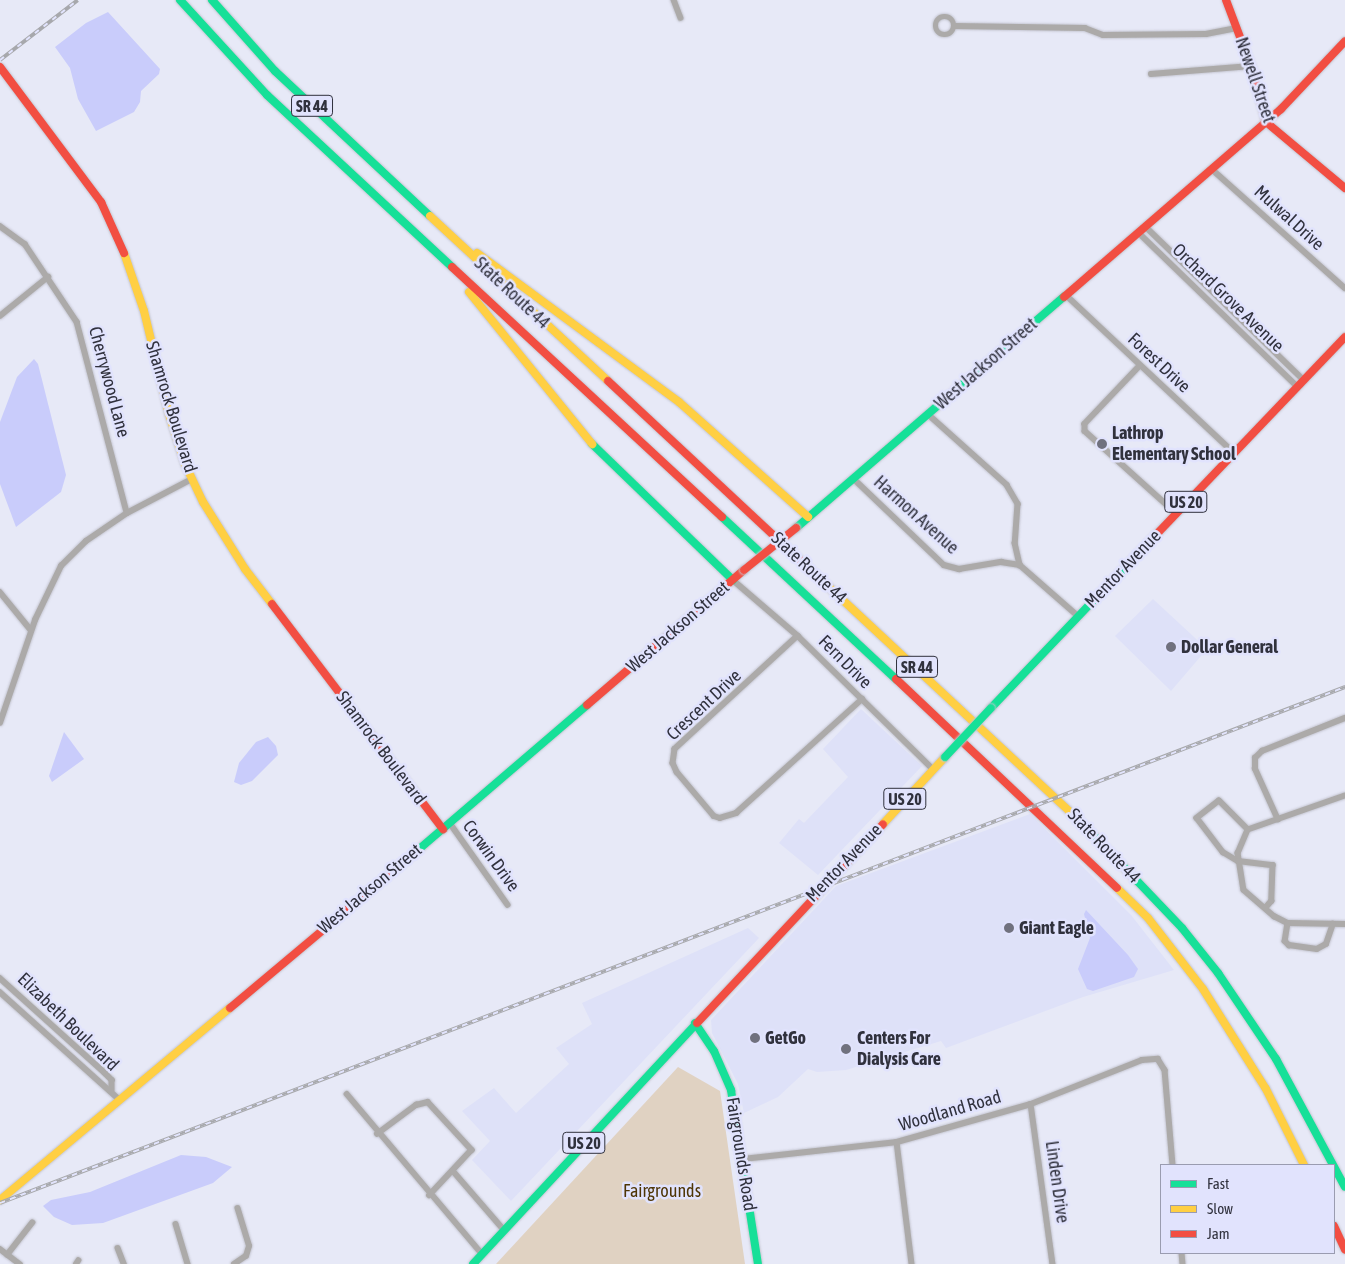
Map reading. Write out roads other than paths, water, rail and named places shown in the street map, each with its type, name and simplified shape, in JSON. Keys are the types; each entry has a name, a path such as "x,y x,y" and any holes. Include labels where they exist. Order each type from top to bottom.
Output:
{"main road":[{"name":"State Route 44","path":"180,0 267,95 441,259 861,646 1148,918 1213,1006 1266,1089 1304,1164"},
{"name":"State Route 44","path":"212,0 275,71 1095,835 1182,928 1218,973 1276,1059 1333,1164"},
{"name":"Newell Street","path":"1226,0 1251,66 1266,122 1271,129 1345,188"},
{"name":"West Jackson Street","path":"0,1200 443,829 1213,170 1266,122 1345,41"},
{"name":"Shamrock Boulevard","path":"0,67 101,202 117,232 144,311 169,414 192,479 203,502 245,569 443,829"},
{"path":"436,222 679,402 808,517"},
{"path":"441,259 602,457 733,580"},
{"name":"Mentor Avenue","path":"473,1264 695,1023 991,708 1302,378 1345,337"},
{"name":"Fairgrounds Road","path":"695,1023 714,1051 731,1090 758,1264"},
{"name":"State Route 44","path":"1335,1168 1345,1187"},
{"path":"1335,1228 1345,1250"}],"street":[{"path":"674,0 680,18"},
{"path":"954,26 1085,28 1103,35 1206,34 1236,28"},
{"path":"1151,74 1251,66"},
{"name":"Mulwal Drive","path":"1213,170 1345,288"},
{"name":"Cherrywood Lane","path":"0,226 25,244 48,277 82,333 127,513"},
{"name":"Orchard Grove Avenue","path":"1146,227 1302,378"},
{"name":"Orchard Grove Avenue","path":"1139,233 1296,385"},
{"path":"0,316 48,277"},
{"name":"Forest Drive","path":"1066,295 1233,452"},
{"path":"1140,366 1085,424 1085,431 1176,513"},
{"path":"928,414 1010,492 1018,504 1015,543 1020,565 1078,616"},
{"path":"0,723 31,630 61,566 86,542 127,513 192,479"},
{"name":"Harmon Avenue","path":"854,479 944,565 959,569 1001,562 1020,565"},
{"name":"Fern Drive","path":"733,580 798,636 934,769"},
{"path":"0,592 31,630"},
{"name":"Crescent Drive","path":"798,636 676,749 673,763 677,772 714,816 720,818 736,813 862,699"},
{"path":"1278,820 1255,769 1255,758 1262,751 1345,718"},
{"path":"1345,796 1248,830 1238,853 1244,890 1288,923 1345,924"},
{"path":"1248,830 1219,800 1196,818 1223,852 1238,861 1273,865 1275,882 1272,901 1266,908"},
{"name":"Corwin Drive","path":"450,823 508,905"},
{"path":"1288,923 1285,941 1289,946 1317,949 1326,944 1333,924"},
{"name":"Elizabeth Boulevard","path":"0,978 112,1080 112,1090"},
{"name":"Elizabeth Boulevard","path":"0,992 102,1085 112,1090 120,1100"},
{"name":"Woodland Road","path":"743,1159 897,1142 1031,1104 1142,1060 1158,1059 1164,1070 1173,1164"},
{"path":"347,1094 377,1134 482,1254"},
{"path":"377,1134 416,1105 428,1102 472,1150 454,1172 430,1195"},
{"name":"Linden Drive","path":"1031,1104 1053,1264"},
{"path":"897,1142 912,1264"},
{"path":"454,1172 504,1230"},
{"path":"234,1264 246,1256 249,1246 238,1208"},
{"path":"7,1255 32,1223"},
{"path":"176,1224 188,1264"},
{"path":"118,1248 124,1264"},
{"path":"0,1249 20,1264"}],"water":[{"path":"108,12 160,69 159,74 141,91 140,102 134,112 96,131 78,99 70,68 55,47 86,23"},
{"path":"34,359 38,364 66,475 61,492 16,527 0,484 0,422 17,377"},
{"path":"64,732 84,759 52,782 49,776"},
{"path":"268,737 276,746 278,755 252,781 241,785 234,782 239,763 256,742"},
{"path":"1086,910 1128,955 1138,969 1134,977 1093,991 1087,989 1078,969 1090,938 1084,914"},
{"path":"181,1155 206,1157 232,1167 213,1183 103,1223 72,1225 54,1217 43,1206 51,1200 90,1192"}],"railway":[{"path":"0,60 78,0"},
{"path":"0,1203 1345,687"}],"place":[{"name":"Lathrop Elementary School","path":"1102,444"},
{"name":"Dollar General","path":"1171,647"},
{"name":"Giant Eagle","path":"1009,928"},
{"name":"GetGo","path":"755,1038"},
{"name":"Centers For Dialysis Care","path":"846,1049"}],"park label":[{"name":"Fairgrounds","path":"662,1191"}]}
